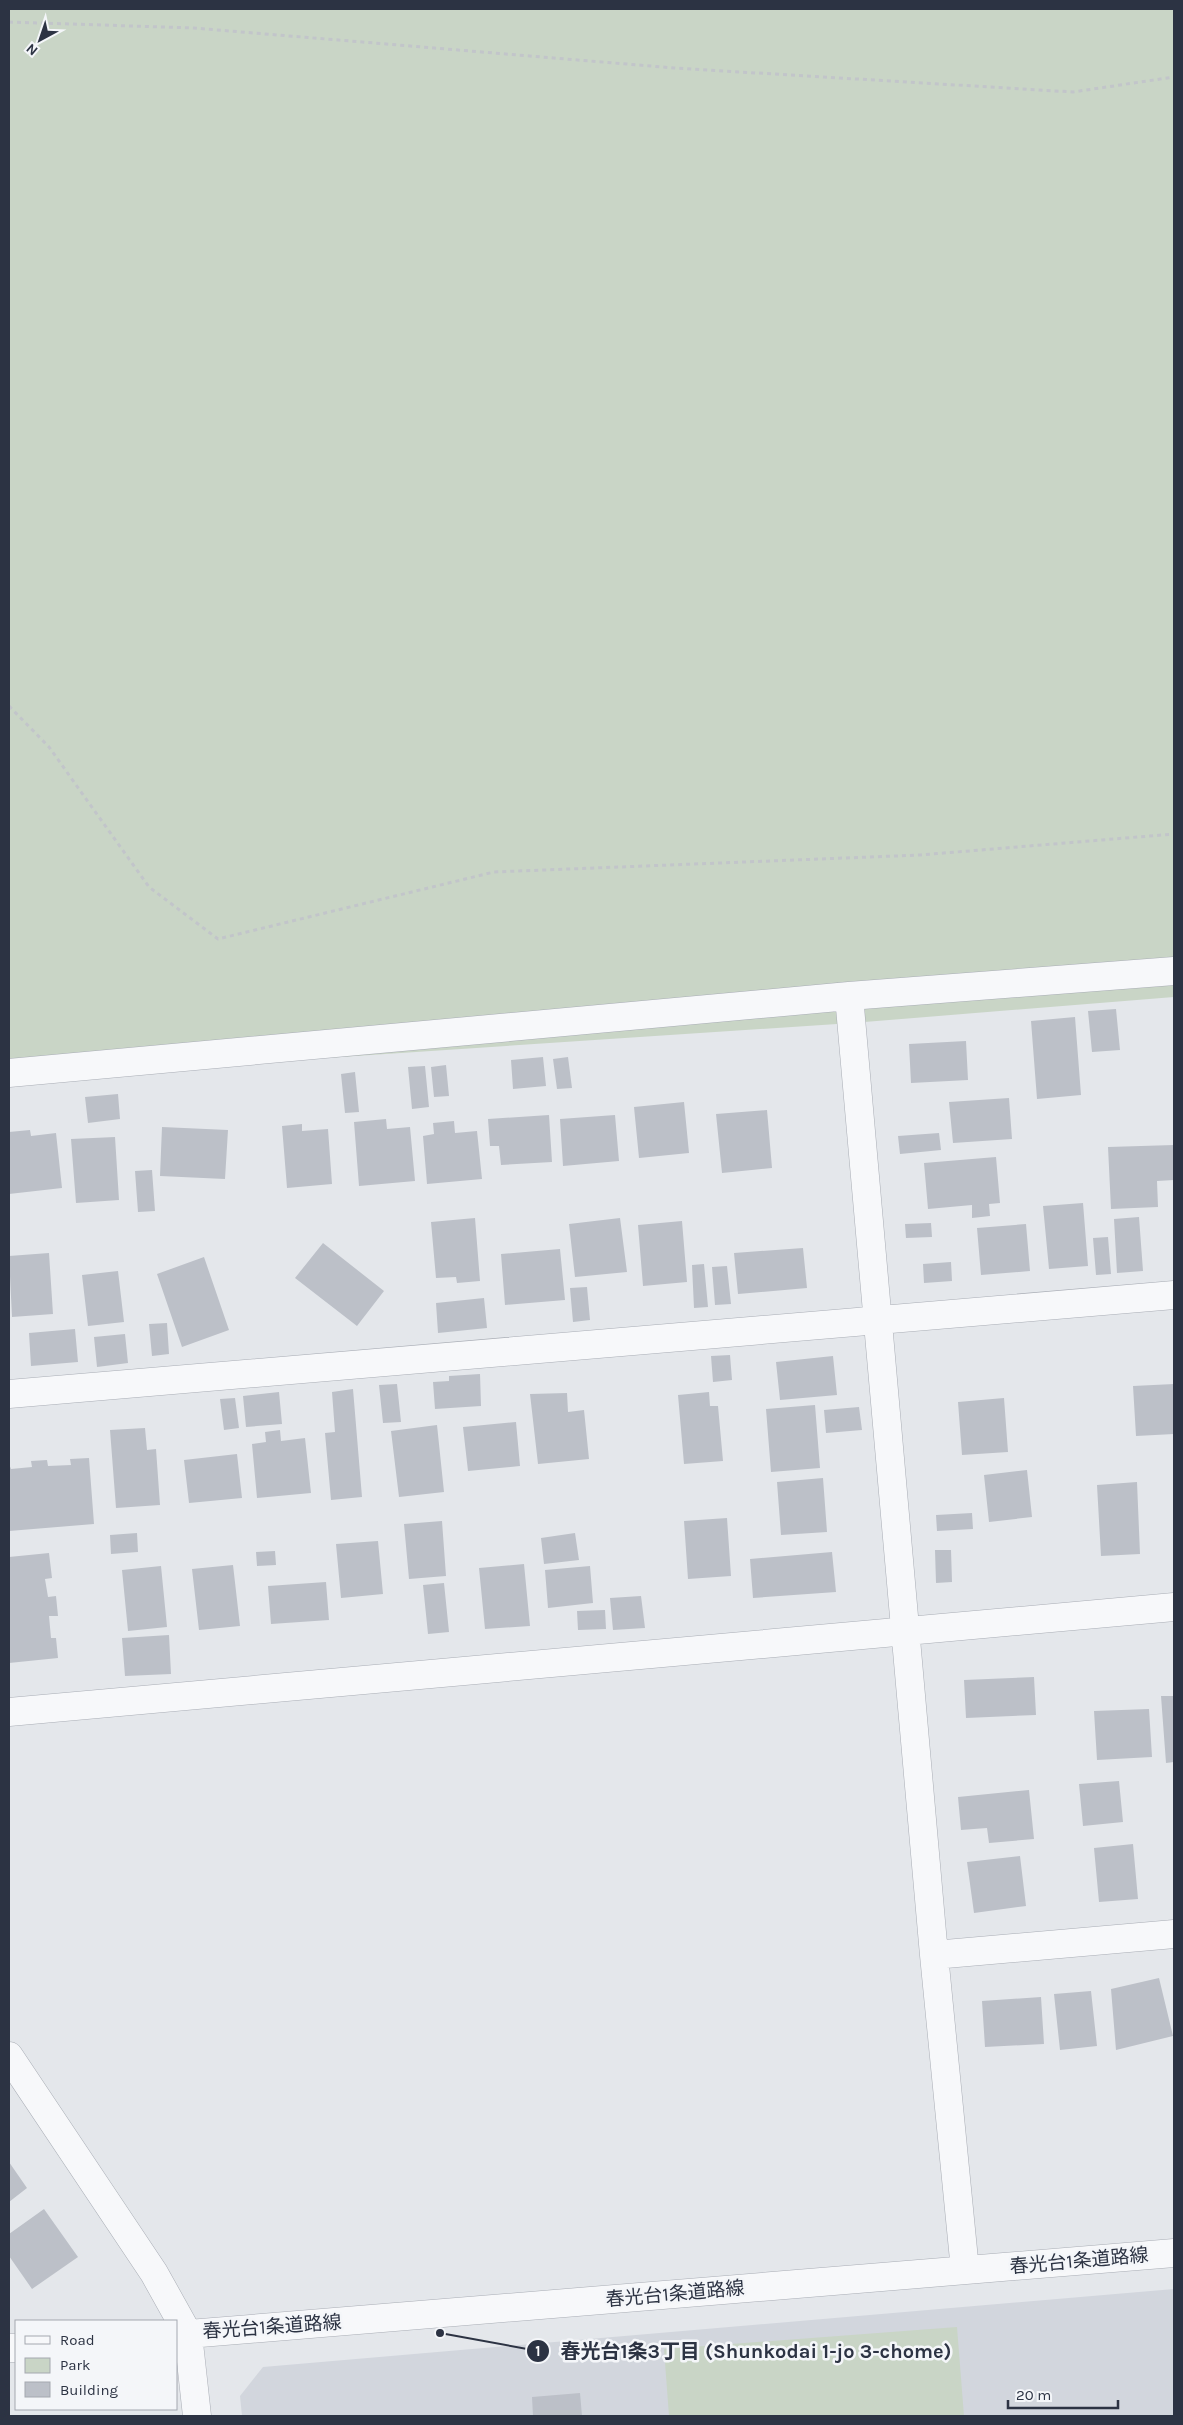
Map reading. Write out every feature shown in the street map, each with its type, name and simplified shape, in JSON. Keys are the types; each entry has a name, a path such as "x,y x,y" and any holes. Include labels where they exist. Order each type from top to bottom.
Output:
{"street":[{"path":"9,1073 849,996 1174,971"},
{"path":"849,996 934,1955 964,2270"},
{"path":"9,1394 879,1321 1174,1294"},
{"path":"9,1712 1174,1607"},
{"path":"934,1955 1174,1934"},
{"path":"9,2056 154,2273 176,2320"},
{"name":"春光台1条道路線","path":"182,2334 1174,2253"},
{"path":"182,2334 197,2416"}],"path":[{"path":"9,22 194,28 674,68 1073,92 1174,77"},
{"path":"9,706 48,747 149,887 218,939 494,872 920,855 1174,834"}],"shaded area":[{"path":"1174,2289 1174,2416 242,2416 240,2396 263,2367"}],"green space":[{"path":"9,9 1174,9 1174,997 852,1023 9,1079"},
{"path":"957,2327 964,2416 669,2416 664,2349"}],"building":[{"path":"1116,1009 1120,1050 1092,1052 1088,1011"},
{"path":"1075,1017 1081,1095 1037,1099 1031,1021"},
{"path":"966,1041 968,1080 911,1083 909,1044"},
{"path":"543,1057 546,1086 513,1089 511,1060"},
{"path":"568,1057 572,1088 557,1089 553,1059"},
{"path":"446,1065 449,1096 434,1097 431,1067"},
{"path":"425,1066 429,1107 412,1109 408,1067"},
{"path":"355,1072 359,1112 345,1113 341,1074"},
{"path":"118,1094 120,1119 88,1123 85,1097"},
{"path":"1009,1098 1012,1139 953,1143 949,1102"},
{"path":"684,1102 689,1153 639,1158 634,1107"},
{"path":"767,1110 772,1168 722,1173 716,1114"},
{"path":"549,1115 552,1162 501,1165 499,1146 490,1146 488,1119"},
{"path":"615,1115 619,1161 563,1166 560,1119"},
{"path":"386,1119 387,1129 410,1127 415,1181 359,1186 354,1122"},
{"path":"454,1121 455,1133 477,1131 482,1179 427,1184 423,1136 434,1134 433,1123"},
{"path":"302,1124 302,1131 328,1129 332,1184 287,1188 282,1126"},
{"path":"162,1127 228,1130 225,1179 160,1176"},
{"path":"30,1130 31,1136 56,1133 62,1188 9,1194 9,1132"},
{"path":"939,1133 941,1150 900,1154 898,1136"},
{"path":"115,1137 119,1200 76,1203 71,1139"},
{"path":"1174,1145 1174,1180 1157,1181 1158,1207 1111,1209 1108,1147"},
{"path":"996,1157 1000,1203 989,1204 990,1216 972,1218 972,1205 928,1209 924,1163"},
{"path":"152,1170 155,1211 138,1212 135,1171"},
{"path":"1083,1203 1088,1266 1049,1269 1043,1206"},
{"path":"1139,1217 1143,1271 1117,1273 1114,1219"},
{"path":"475,1218 480,1281 457,1283 456,1277 436,1278 431,1222"},
{"path":"620,1218 627,1272 575,1277 569,1224"},
{"path":"682,1221 687,1282 643,1286 638,1225"},
{"path":"931,1223 932,1237 906,1238 905,1224"},
{"path":"1026,1224 1030,1271 981,1275 977,1228"},
{"path":"1108,1237 1111,1274 1096,1275 1093,1238"},
{"path":"323,1243 384,1291 357,1326 295,1278"},
{"path":"803,1248 807,1288 738,1294 734,1253"},
{"path":"560,1249 565,1300 505,1305 501,1254"},
{"path":"49,1253 53,1314 12,1317 9,1256"},
{"path":"204,1257 229,1330 182,1347 157,1274"},
{"path":"951,1262 952,1281 924,1283 923,1264"},
{"path":"704,1264 708,1307 694,1308 692,1265"},
{"path":"727,1266 731,1304 715,1305 712,1267"},
{"path":"118,1271 124,1322 88,1326 82,1275"},
{"path":"587,1287 590,1320 573,1322 570,1288"},
{"path":"484,1298 487,1328 438,1333 436,1303"},
{"path":"167,1323 169,1354 152,1356 149,1324"},
{"path":"75,1329 78,1362 31,1366 29,1333"},
{"path":"125,1334 128,1363 97,1367 94,1337"},
{"path":"730,1355 732,1380 713,1382 711,1356"},
{"path":"833,1356 837,1395 780,1400 776,1362"},
{"path":"480,1374 481,1406 435,1409 433,1382 449,1381 449,1376"},
{"path":"397,1384 401,1422 383,1423 379,1385"},
{"path":"1174,1384 1174,1434 1136,1436 1133,1386"},
{"path":"353,1389 362,1497 331,1500 325,1433 335,1432 332,1392"},
{"path":"279,1392 282,1424 246,1427 243,1396"},
{"path":"709,1392 710,1406 718,1406 723,1461 684,1464 678,1395"},
{"path":"567,1393 568,1412 584,1410 589,1459 538,1464 530,1394"},
{"path":"235,1398 239,1428 224,1430 220,1399"},
{"path":"1004,1398 1008,1452 962,1455 958,1402"},
{"path":"815,1405 820,1468 771,1472 766,1409"},
{"path":"859,1407 862,1430 826,1433 824,1410"},
{"path":"516,1422 520,1466 468,1471 463,1427"},
{"path":"437,1425 444,1492 399,1497 391,1431"},
{"path":"145,1428 147,1450 156,1449 160,1505 116,1508 110,1430"},
{"path":"280,1430 281,1441 305,1438 311,1493 257,1498 252,1444 266,1442 265,1432"},
{"path":"237,1454 242,1498 189,1503 184,1460"},
{"path":"89,1458 94,1524 9,1531 9,1464 11,1469 32,1467 31,1461 47,1460 48,1466 71,1465 70,1459"},
{"path":"1027,1470 1032,1517 989,1522 984,1475"},
{"path":"823,1478 827,1532 781,1535 777,1482"},
{"path":"1137,1482 1140,1554 1101,1556 1097,1485"},
{"path":"972,1513 973,1529 937,1531 936,1515"},
{"path":"727,1518 731,1576 688,1579 684,1521"},
{"path":"442,1521 446,1576 409,1579 404,1524"},
{"path":"137,1533 138,1552 111,1554 110,1535"},
{"path":"575,1533 579,1560 544,1564 541,1538"},
{"path":"378,1541 383,1594 341,1598 336,1544"},
{"path":"935,1550 951,1550 952,1582 936,1583"},
{"path":"275,1551 276,1565 257,1566 256,1552"},
{"path":"832,1552 836,1592 753,1598 750,1559"},
{"path":"49,1553 52,1578 45,1579 48,1597 56,1596 58,1616 49,1616 51,1638 56,1638 58,1658 9,1663 9,1557"},
{"path":"524,1564 530,1626 485,1629 479,1568"},
{"path":"233,1565 240,1626 199,1630 192,1569"},
{"path":"161,1566 167,1627 128,1631 122,1570"},
{"path":"590,1566 593,1603 548,1608 545,1570"},
{"path":"326,1582 329,1620 271,1624 268,1586"},
{"path":"444,1583 449,1632 428,1634 423,1585"},
{"path":"641,1596 645,1628 613,1630 610,1598"},
{"path":"605,1610 606,1629 578,1630 577,1611"},
{"path":"169,1635 171,1674 125,1676 122,1638"},
{"path":"1034,1677 1036,1715 966,1718 964,1680"},
{"path":"1161,1696 1174,1696 1174,1762 1166,1763"},
{"path":"1149,1709 1152,1757 1097,1760 1094,1711"},
{"path":"1119,1781 1123,1822 1083,1826 1079,1784"},
{"path":"1029,1790 1034,1839 989,1843 987,1828 961,1830 958,1797"},
{"path":"1133,1844 1138,1899 1099,1902 1094,1848"},
{"path":"1020,1856 1026,1906 974,1913 967,1862"},
{"path":"1159,1978 1173,2036 1116,2050 1111,1989"},
{"path":"1091,1991 1097,2046 1060,2050 1054,1994"},
{"path":"1041,1997 1044,2044 985,2047 982,2001"},
{"path":"9,2162 27,2188 9,2202"},
{"path":"44,2209 78,2257 32,2289 9,2256 9,2234"},
{"path":"580,2393 582,2416 533,2416 532,2397"}],"place":[{"name":"春光台1条3丁目 (Shunkodai 1-jo 3-chome)","path":"440,2333"}]}
